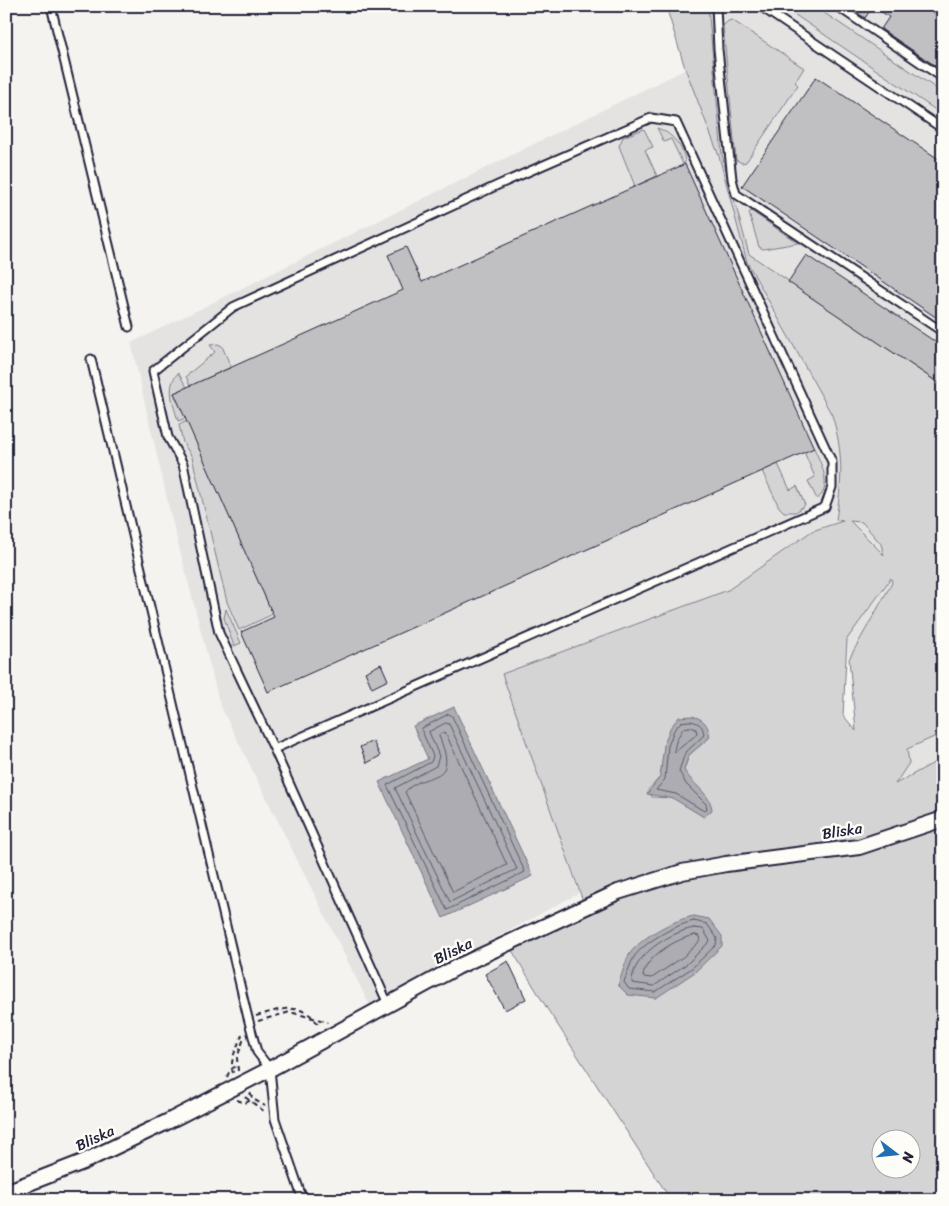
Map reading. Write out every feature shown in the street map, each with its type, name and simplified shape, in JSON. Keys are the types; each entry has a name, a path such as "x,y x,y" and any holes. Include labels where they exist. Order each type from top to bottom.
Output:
{"street":[{"name":"Bliska","path":"6,1192 40,1180 121,1144 270,1069 458,967 618,892 649,881 726,864 859,847 943,819"}],"lane":[{"path":"51,6 129,328"},
{"path":"716,6 722,86 732,179 736,194 943,332"},
{"path":"760,6 943,129"},
{"path":"837,6 943,78"},
{"path":"274,749 825,507 832,487 832,462 676,122 651,118 489,189 233,307 152,371 168,437 183,464 219,633 274,749 388,1004"},
{"path":"91,359 248,1018 257,1052 270,1069 275,1119 303,1200"}],"path":[{"path":"233,1075 231,1065 245,1029 244,1019 289,1007 313,1016 324,1034"},
{"path":"257,1021 290,1012 326,1023 333,1020"},
{"path":"241,1078 236,1066 237,1058 247,1032"},
{"path":"246,1087 253,1099 267,1107 274,1114 275,1119"},
{"path":"244,1096 275,1119"},
{"path":"237,1100 245,1102 253,1099"}],"shaded area":[{"path":"665,6 943,6 943,816 863,795 835,526 812,531 728,590 503,674 579,893 370,1006 220,705 172,520 131,343 686,69"},
{"path":"666,6 708,6 722,155 749,254 943,386 943,733 907,749 909,763 895,784 943,758 943,1174 932,1200 671,1200 548,1010 510,947 657,884 796,849 714,861 660,872 608,889 583,901 502,674 728,590 812,531 843,521 836,520 841,468 839,442 832,415 747,262 719,156 685,68","holes":["850,521 862,522 881,544 884,555","891,578 892,583 849,659 856,731 843,715 847,639","710,737 689,755 684,770 690,781 705,796 704,817 674,798 652,797 648,790 660,777"]},
{"path":"782,6 814,6 943,93 943,115"},
{"path":"732,20 804,68 795,82 798,85 746,162 742,163 736,160 723,26"},
{"path":"657,128 667,133 680,146 685,163 683,164 671,139 664,142"},
{"path":"644,129 653,147 645,150 657,176 635,186 619,146 623,137"},
{"path":"751,211 798,243 763,249 759,247 749,213"},
{"path":"218,344 222,346 231,367 190,386 186,376 215,352 210,345"},
{"path":"178,373 187,387 174,393 186,418 178,421 171,390 174,378"},
{"path":"187,421 273,614 239,630 227,602 192,457 183,443 179,425"},
{"path":"814,448 822,467 825,481 825,488 817,499 808,481 815,477 804,452"},
{"path":"778,464 790,490 797,486 805,505 796,512 784,512 779,507 762,471"},
{"path":"226,609 241,643 234,646 224,618"}],"water":[{"path":"454,707 533,876 443,918 379,782 428,759 413,726"},
{"path":"692,716 705,723 710,737 689,755 684,770 705,794 711,804 712,810 704,817 674,799 647,794 660,777 664,745 670,728 679,717"},
{"path":"694,916 709,919 722,936 722,946 695,972 656,998 628,995 618,985 625,963 631,952 660,929"}],"building":[{"path":"847,6 873,6 865,18"},
{"path":"873,6 943,6 943,71 881,29 889,17"},
{"path":"816,77 943,162 943,322 742,186"},
{"path":"685,164 814,448 268,692 241,632 274,617 174,393 403,290 388,255 406,247 422,282"},
{"path":"806,255 943,347 943,386 788,282"},
{"path":"381,664 388,680 372,688 365,672"},
{"path":"373,741 380,756 367,763 360,747"},
{"path":"508,961 526,999 505,1010 485,974"}]}
